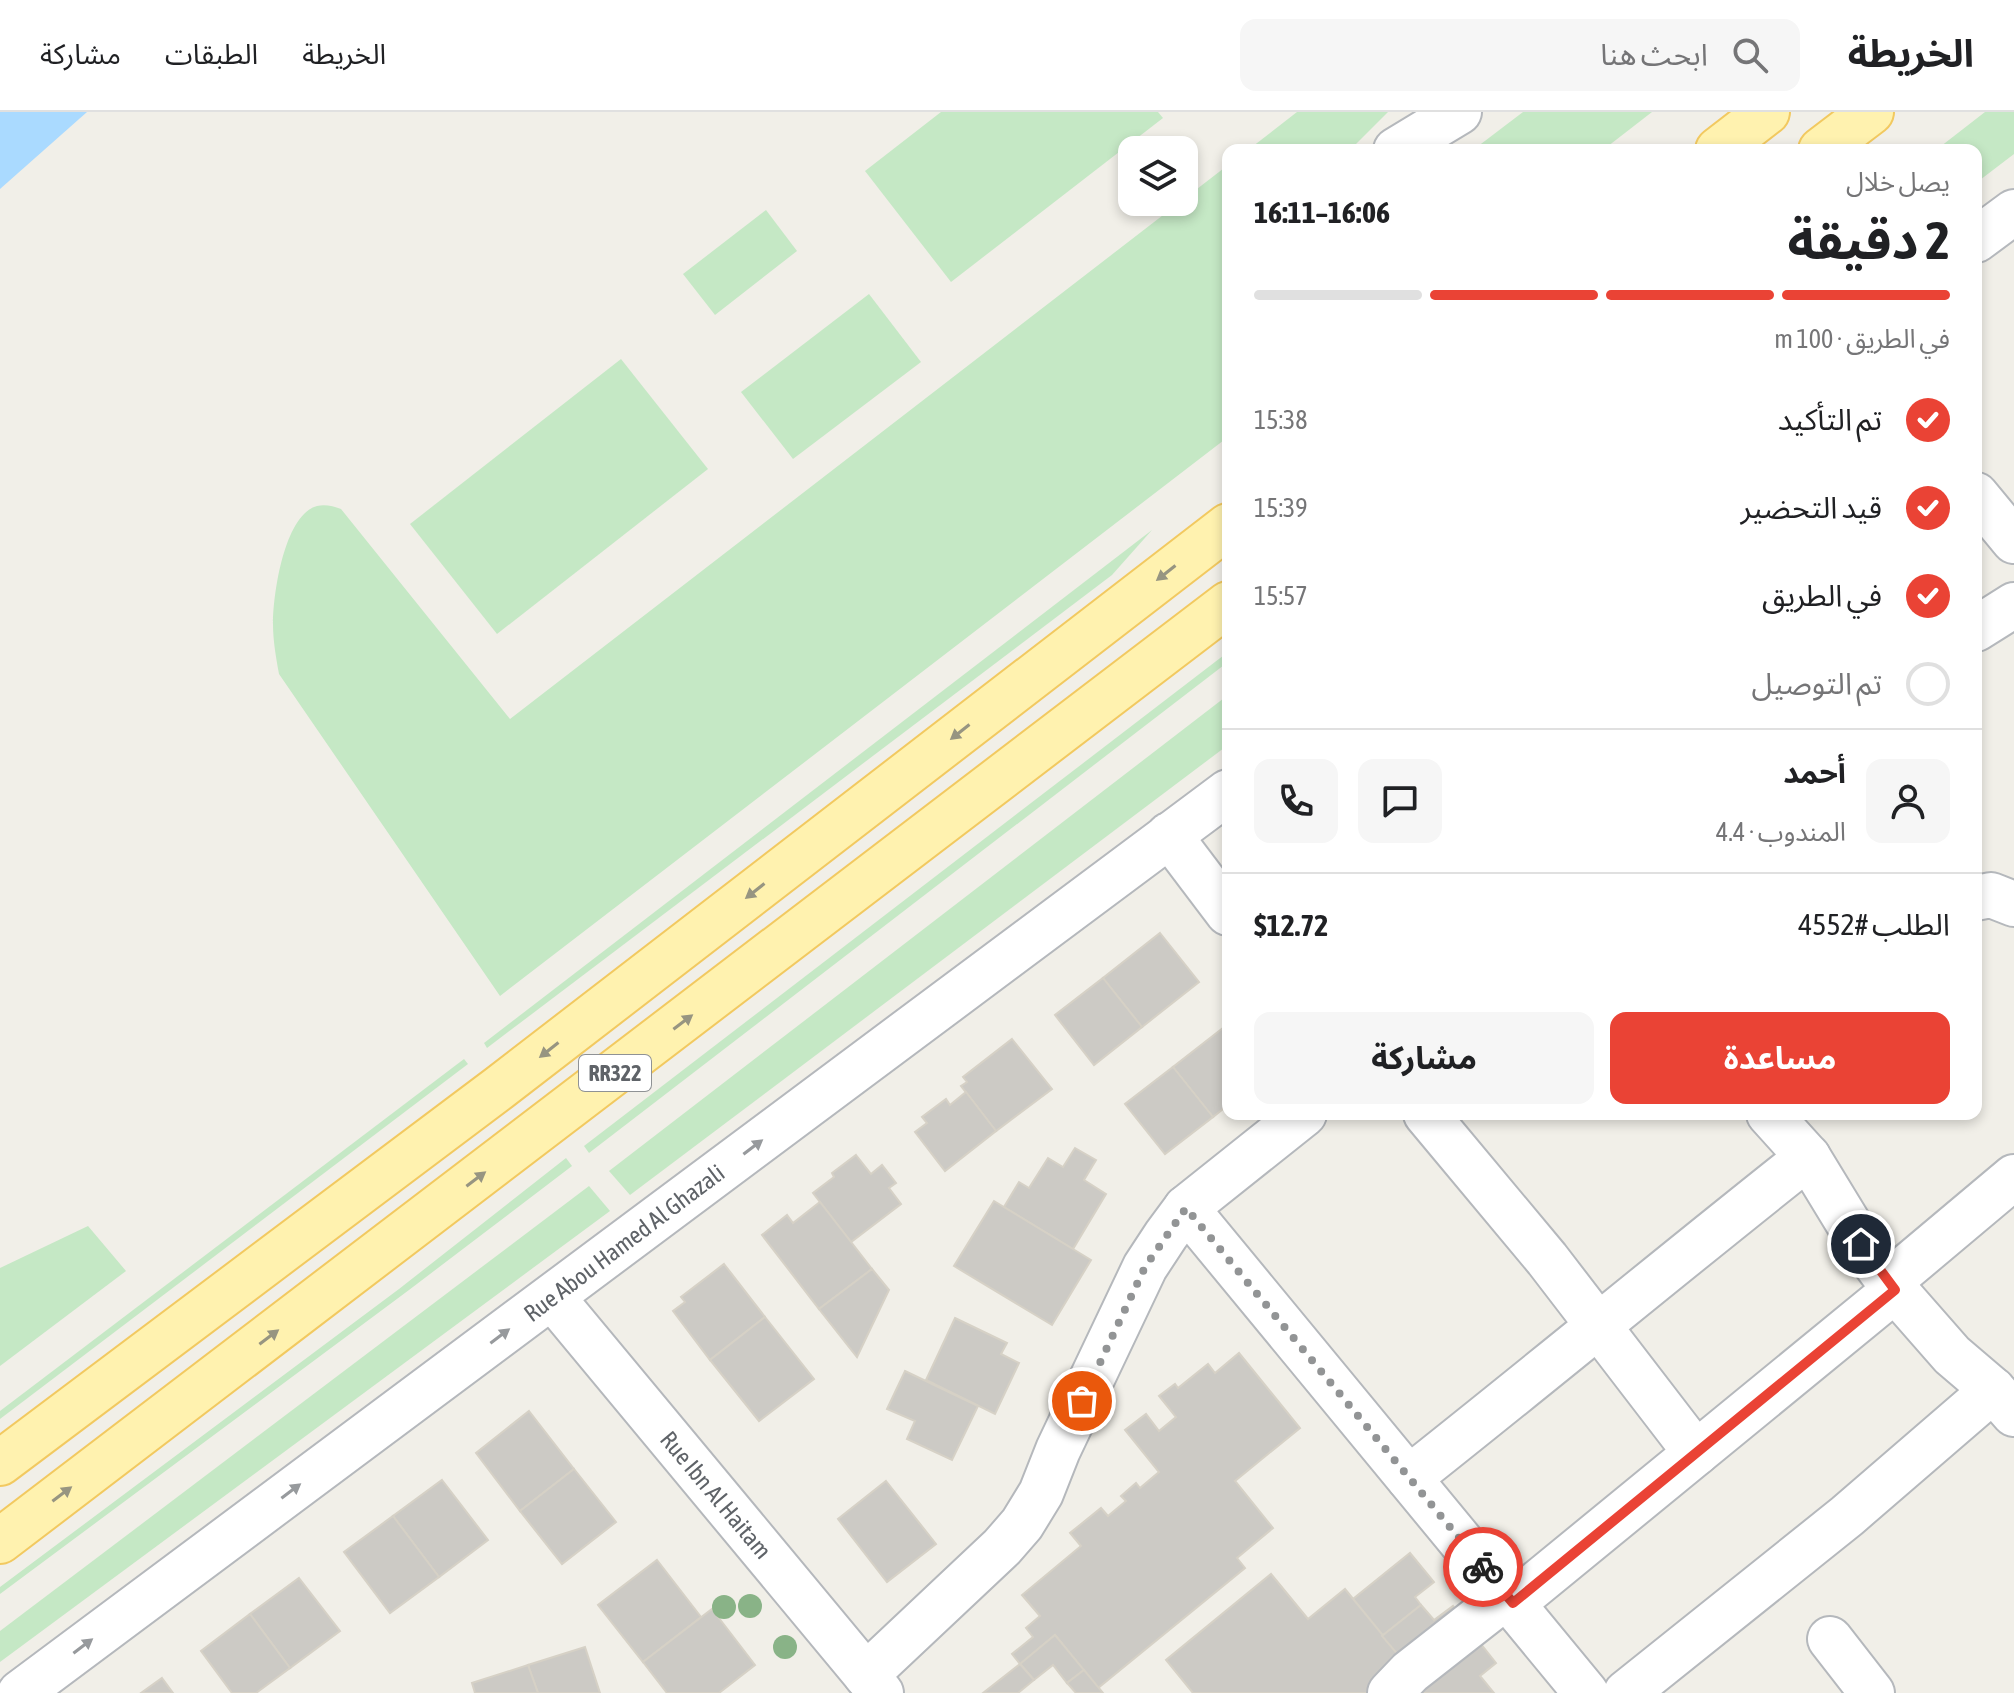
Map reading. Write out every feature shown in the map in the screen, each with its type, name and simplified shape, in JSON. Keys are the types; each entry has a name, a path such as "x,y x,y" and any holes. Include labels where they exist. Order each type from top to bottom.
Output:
{"main road":[{"path":"1726,144 1767,112"},
{"path":"1829,144 1871,112"},
{"name":"RR322","path":"0,1463 512,1079 1222,531"},
{"name":"RR322","path":"0,1541 1222,609"}],"street":[{"path":"1409,135 1459,112"},
{"path":"1982,236 2014,212"},
{"path":"1982,502 2014,541"},
{"path":"1982,625 2014,605"},
{"name":"Rue Abou Hamed Al Ghazali","path":"20,1693 1222,796"},
{"path":"1169,835 1222,905"},
{"path":"1982,897 1991,895 2014,904"},
{"path":"874,1684 1022,1524 1041,1493 1058,1450 1145,1267 1186,1208 1296,1120"},
{"path":"1431,1120 1512,1216 1696,1453"},
{"path":"1626,1693 1847,1516 2003,1402 1952,1355 1892,1286 1861,1244 1808,1157 1774,1120"},
{"path":"1409,1478 1808,1157"},
{"path":"1390,1693 1410,1672 1510,1600 1696,1453 2014,1177"},
{"path":"1186,1208 1586,1693"},
{"name":"Rue Ibn Al Haitam","path":"552,1297 874,1684"},
{"path":"1830,1639 1872,1693"}],"green space":[{"path":"941,112 1158,112 1163,118 1140,136 1118,136 1118,153 951,282 865,171"},
{"path":"1297,112 1388,112 1356,144 1256,144"},
{"path":"1523,112 1652,112 1611,144 1481,144"},
{"path":"1985,112 2014,112 2014,154 1982,178 1982,144 1944,144"},
{"path":"1222,170 1222,442 500,996 279,674 273,624 278,576 296,524 306,512 320,505 341,509 510,719 1162,216 1198,216 1198,188"},
{"path":"766,210 797,251 715,315 683,274"},
{"path":"869,294 921,362 793,459 741,392"},
{"path":"621,359 708,469 497,634 410,524"},
{"path":"1152,530 1112,575 487,1048 484,1043"},
{"path":"1222,657 1222,667 589,1153 584,1146"},
{"path":"1222,700 1222,750 630,1195 609,1171"},
{"path":"464,1059 468,1064 0,1419 0,1411"},
{"path":"566,1158 572,1166 0,1594 0,1587 399,1289"},
{"path":"589,1186 610,1211 0,1662 0,1631"},
{"path":"88,1226 126,1271 0,1366 0,1268"}],"water":[{"path":"0,112 87,112 0,189"}],"building":[{"path":"1160,933 1199,982 1142,1027 1103,978"},
{"path":"1103,978 1142,1027 1094,1065 1055,1015"},
{"path":"1222,1029 1222,1110 1213,1117 1173,1067"},
{"path":"1012,1039 1052,1089 996,1131 961,1086 967,1082 963,1077"},
{"path":"1173,1067 1213,1117 1165,1154 1125,1104"},
{"path":"966,1092 996,1131 945,1171 915,1132 927,1123 922,1117 946,1099 950,1105"},
{"path":"1075,1148 1096,1160 1084,1180 1106,1194 1073,1249 1004,1207 1019,1182 1029,1188 1048,1158 1063,1167"},
{"path":"856,1155 871,1174 882,1165 896,1183 889,1188 901,1204 851,1242 813,1193 834,1177 832,1173"},
{"path":"994,1201 1091,1260 1052,1325 954,1266"},
{"path":"820,1202 872,1269 819,1309 762,1235 787,1215 793,1223"},
{"path":"724,1264 765,1317 710,1360 673,1311 685,1302 681,1297"},
{"path":"872,1269 889,1290 857,1357 819,1309"},
{"path":"765,1317 814,1379 759,1421 710,1360"},
{"path":"955,1318 1007,1343 1001,1354 1019,1363 995,1414 926,1380"},
{"path":"1239,1353 1300,1428 1235,1481 1273,1528 1237,1558 1245,1568 1098,1688 1055,1635 1020,1664 1012,1654 1033,1637 1026,1628 1040,1616 1022,1595 1081,1546 1070,1533 1101,1508 1108,1516 1126,1501 1121,1496 1136,1483 1140,1488 1159,1472 1125,1430 1146,1414 1159,1431 1176,1417 1159,1396 1175,1384 1178,1388 1208,1364 1215,1373"},
{"path":"905,1371 978,1406 952,1460 907,1439 915,1421 887,1409"},
{"path":"529,1411 574,1469 520,1511 476,1453"},
{"path":"574,1469 616,1522 562,1564 520,1511"},
{"path":"442,1480 488,1540 439,1577 393,1516"},
{"path":"886,1481 936,1544 887,1582 838,1519"},
{"path":"393,1516 439,1577 390,1613 344,1552"},
{"path":"1410,1553 1434,1582 1415,1597 1421,1605 1382,1636 1353,1599"},
{"path":"657,1560 701,1617 643,1662 598,1605"},
{"path":"1271,1574 1308,1619 1345,1589 1426,1688 1480,1643 1496,1663 1480,1676 1494,1693 1193,1693 1166,1660"},
{"path":"299,1578 340,1631 290,1668 250,1614"},
{"path":"1421,1605 1434,1620 1453,1606 1467,1625 1411,1670 1382,1636"},
{"path":"712,1609 755,1665 719,1693 667,1693 643,1662"},
{"path":"250,1614 290,1668 256,1693 232,1693 201,1651"},
{"path":"1055,1635 1084,1670 1067,1683 1053,1665 1034,1680 1020,1664"},
{"path":"585,1647 600,1693 538,1693 528,1665"},
{"path":"1020,1664 1034,1680 1018,1693 983,1693"},
{"path":"528,1665 538,1693 475,1693 472,1683"},
{"path":"1084,1670 1103,1693 1076,1693 1067,1683"},
{"path":"162,1678 173,1693 141,1693"}],"way so far":[{"path":"1082,1401 1145,1267 1186,1208 1483,1567"}],"route":[{"path":"1483,1567 1513,1603 1895,1290 1861,1244"}]}
